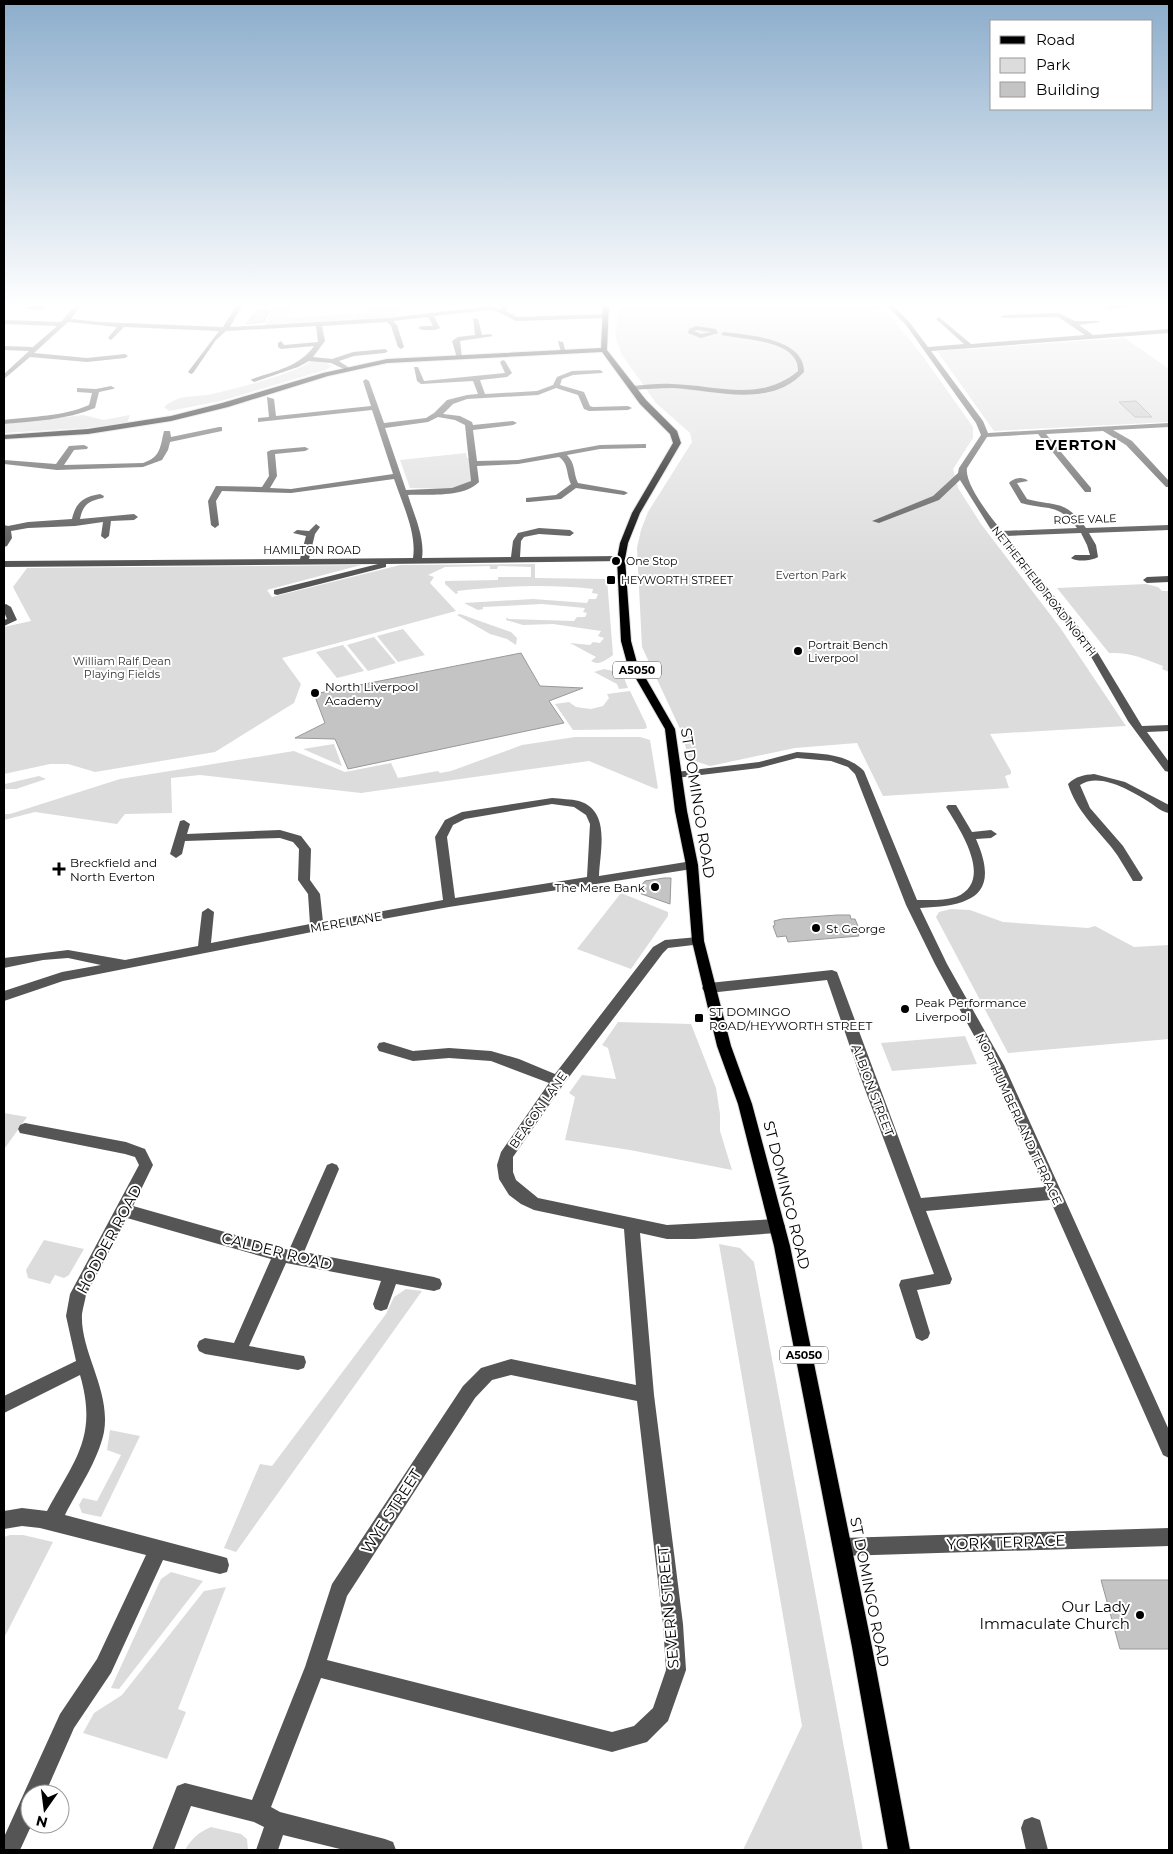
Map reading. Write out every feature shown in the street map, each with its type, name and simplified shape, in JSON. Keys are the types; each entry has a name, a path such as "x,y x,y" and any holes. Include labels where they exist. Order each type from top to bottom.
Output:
{"main road":[{"path":"4,437 91,431 168,419 272,391"},
{"name":"A5050","path":"621,559 627,530 639,505 661,473 677,443 674,433 643,402 635,391"},
{"name":"ST DOMINGO ROAD","path":"621,559 626,641 632,663 670,729 681,811 692,865 698,941 724,1046 745,1104 776,1226 842,1547 899,1850"}],"street":[{"path":"4,422 81,412 92,406 96,391"},
{"path":"369,391 418,540 417,560"},
{"path":"480,391 482,395"},
{"path":"380,426 422,422 437,415 445,406 455,400 482,395 538,393 544,391"},
{"path":"573,391 581,394 587,407 592,409 628,408"},
{"path":"703,391 756,391"},
{"path":"957,391 977,418 985,435"},
{"path":"268,403 273,419"},
{"path":"260,420 374,408"},
{"path":"403,493 457,490 467,488 475,482 469,424 463,420 437,415"},
{"path":"470,428 513,423"},
{"path":"985,435 1169,425"},
{"path":"1105,429 1129,443 1169,485"},
{"path":"153,463 164,454 167,436 219,430"},
{"path":"1040,432 1088,490"},
{"path":"876,521 936,498 962,474 963,468 985,435"},
{"path":"473,464 518,462 600,447 643,446"},
{"path":"57,468 72,448 84,447"},
{"path":"264,490 274,476 270,449 305,449"},
{"path":"560,454 570,466 570,475 575,485"},
{"path":"4,462 57,468 114,468 153,463 163,467"},
{"name":"NETHERFIELD ROAD NORTH","path":"962,474 993,526 1090,647 1139,729 1169,769"},
{"path":"215,525 212,501 216,488 306,490 361,480 398,476"},
{"path":"1024,481 1015,481 1013,483 1024,501 1037,505 1057,506 1065,510 1092,543 1096,551 1094,557 1075,558"},
{"path":"529,500 558,497 575,485 624,493"},
{"path":"77,494 87,499"},
{"path":"75,523 78,507 87,499 100,496"},
{"path":"4,544 8,538 5,528 34,524 75,523 134,517"},
{"path":"105,536 107,520"},
{"name":"ROSE VALE","path":"1001,534 1169,527"},
{"path":"515,559 517,541 522,535 533,531 560,529 570,533"},
{"path":"297,534 314,531 304,561"},
{"name":"HAMILTON ROAD","path":"4,564 621,559"},
{"path":"277,592 402,560"},
{"path":"1147,580 1165,582"},
{"path":"4,623 12,620 6,607"},
{"path":"1139,729 1169,728"},
{"name":"NORTHUMBERLAND TERRACE","path":"676,775 759,765 797,755 833,758 852,766 860,773 912,905 941,964 997,1065 1169,1448"},
{"path":"1137,878 1115,844 1100,830 1075,792 1074,784 1084,776 1108,779 1144,795 1169,810"},
{"path":"449,903 441,837 449,824 462,816 552,801 577,804 591,814 596,824 592,880"},
{"path":"912,905 960,900 974,890 980,876 980,862 969,836 952,807"},
{"path":"176,854 184,824"},
{"path":"180,838 280,834 297,839 305,849 304,880 314,894 317,927"},
{"path":"969,836 991,834"},
{"name":"MERE LANE","path":"4,996 62,977 317,927 449,903 692,865"},
{"path":"204,950 208,912"},
{"name":"BEACON LANE","path":"698,941 665,944 658,950 558,1081 506,1156 503,1167 508,1182 521,1196 534,1204 667,1232 776,1226"},
{"path":"4,963 43,956 68,954 130,965"},
{"name":"ALBION STREET","path":"709,988 832,975 867,1076 944,1279 907,1285 922,1333"},
{"path":"384,1047 413,1056 449,1053 491,1056 514,1062 558,1081"},
{"name":"HODDER ROAD","path":"25,1129 126,1148 140,1153 146,1165 78,1294 74,1315 96,1404 94,1439 52,1521"},
{"path":"238,1352 332,1169"},
{"path":"916,1205 1053,1193"},
{"name":"CALDER ROAD","path":"123,1210 288,1256 434,1284"},
{"name":"SEVERN STREET","path":"315,1667 612,1742 640,1735 661,1714 676,1670 645,1395 631,1224"},
{"path":"381,1304 391,1276"},
{"path":"204,1346 298,1362"},
{"path":"4,1404 86,1364"},
{"name":"WYE STREET","path":"267,1850 267,1817 339,1591 469,1392 487,1374 511,1367 645,1395"},
{"path":"4,1520 28,1516 220,1565"},
{"name":"YORK TERRACE","path":"842,1547 1169,1537"},
{"path":"38,1784 67,1720 104,1666 159,1548"},
{"path":"163,1850 185,1794 385,1850"},
{"path":"9,1850 20,1825"},
{"path":"1032,1828 1037,1850"}],"green space":[{"path":"227,391 256,391 221,401 169,411 164,407 181,398"},
{"name":"Everton Park","path":"647,391 947,391 973,427 973,438 953,469 958,488 981,524 1059,626 1126,726 990,734 1011,771 1011,774 1005,776 1009,788 883,796 857,743 795,748 710,766 689,759 681,731 642,647 637,548 641,530 648,512 692,442 690,433 656,403"},
{"path":"965,391 1169,391 1169,422 994,431"},
{"path":"83,415 104,420 130,415 127,423 100,427 4,433 4,424"},
{"path":"466,453 467,458 469,458 471,481 456,489 410,488 400,460"},
{"name":"William Ralf Dean Playing Fields","path":"535,564 535,578 607,579 613,655 597,663 591,661 596,657 570,643 590,645 593,642 600,643 604,638 598,636 601,631 553,624 523,625 506,620 507,617 508,619 574,621 577,617 585,617 587,613 583,612 585,608 542,604 483,607 483,609 478,610 464,603 533,599 587,603 589,599 596,599 598,594 592,593 593,589 559,586 508,587 457,591 458,593 456,594 445,584 445,581 498,580 498,577 531,577 531,567 498,566 497,569 490,569 490,566 445,567 428,575 434,577 430,583 456,611 282,658 301,684 294,703 215,752 95,772 68,764 50,764 4,774 4,627 31,621 13,587 27,568 361,565 267,590 272,597 400,565"},
{"path":"1146,584 1158,587 1162,591 1169,591 1169,672 1162,669 1163,666 1143,658 1123,653 1109,653 1057,588"},
{"path":"460,614 511,632 517,638 516,645 507,639 490,634 457,615"},
{"path":"403,629 425,655 398,662 377,636"},
{"path":"374,637 396,663 368,671 347,645"},
{"path":"343,645 364,671 337,678 316,652"},
{"path":"604,669 622,673 628,688 619,689 617,684 594,672"},
{"path":"630,691 647,728 573,730 555,704 569,702 576,707 591,709 603,706 609,698 607,694"},
{"path":"575,737 640,737 650,740 658,788 656,789 589,761 361,793 200,775 171,778 172,813 125,814 117,824 35,812 4,820 4,814 10,814 120,779 294,751 345,772 391,763 398,778 438,771 440,773 451,771 522,745"},
{"path":"334,744 342,766 303,749"},
{"path":"39,776 46,779 16,789 4,789 5,784"},
{"path":"621,893 668,912 668,916 631,969 577,949"},
{"path":"951,909 970,910 1003,922 1088,928 1095,926 1134,947 1169,945 1169,1039 1008,1053 936,917 939,912"},
{"path":"618,1022 691,1024 716,1088 720,1114 720,1131 732,1170 630,1150 565,1140 575,1097 569,1093 582,1075 616,1079 608,1048 602,1045"},
{"path":"965,1036 977,1064 892,1071 881,1043"},
{"path":"4,1113 27,1117 5,1148 4,1146"},
{"path":"44,1240 84,1249 69,1275 64,1278 55,1275 50,1284 28,1278 26,1270"},
{"path":"719,1244 740,1248 754,1262 863,1850 743,1850 802,1726"},
{"path":"406,1289 422,1291 236,1552 224,1548 260,1464 272,1466 386,1314 394,1297"},
{"path":"110,1430 140,1436 101,1517 82,1513 79,1505 83,1498 97,1501 121,1455 107,1450"},
{"path":"23,1535 53,1542 4,1638 4,1537"},
{"path":"171,1572 203,1581 119,1689 111,1688 161,1579"},
{"path":"226,1587 178,1709 186,1712 167,1759 83,1733 94,1713 122,1695 204,1591"},
{"path":"211,1827 241,1834 247,1839 248,1850 185,1850 196,1836"}],"building":[{"path":"1136,401 1152,417 1135,417 1119,402"},
{"name":"North Liverpool Academy","path":"521,653 540,686 583,688 549,701 564,723 348,769 335,739 295,738 325,723 314,694"},
{"name":"The Mere Bank","path":"671,878 670,904 636,892 645,881"},
{"name":"St George","path":"850,915 851,919 855,919 860,931 857,931 859,936 788,942 786,936 777,937 773,926 775,925 774,921 782,919"},
{"name":"Our Lady Immaculate Church","path":"1101,1580 1169,1580 1169,1649 1120,1649"}],"place":[{"name":"One Stop","path":"616,561"},
{"name":"HEYWORTH STREET","path":"611,580"},
{"name":"Portrait Bench Liverpool","path":"798,651"},
{"name":"North Liverpool Academy","path":"315,693"},
{"name":"Breckfield and North Everton","path":"59,869"},
{"name":"The Mere Bank","path":"655,887"},
{"name":"St George","path":"816,928"},
{"name":"Peak Performance Liverpool","path":"905,1009"},
{"name":"ST DOMINGO ROAD/HEYWORTH STREET","path":"699,1018"},
{"name":"Our Lady Immaculate Church","path":"1140,1615"}],"district":[{"name":"EVERTON","path":"1076,444"}]}
